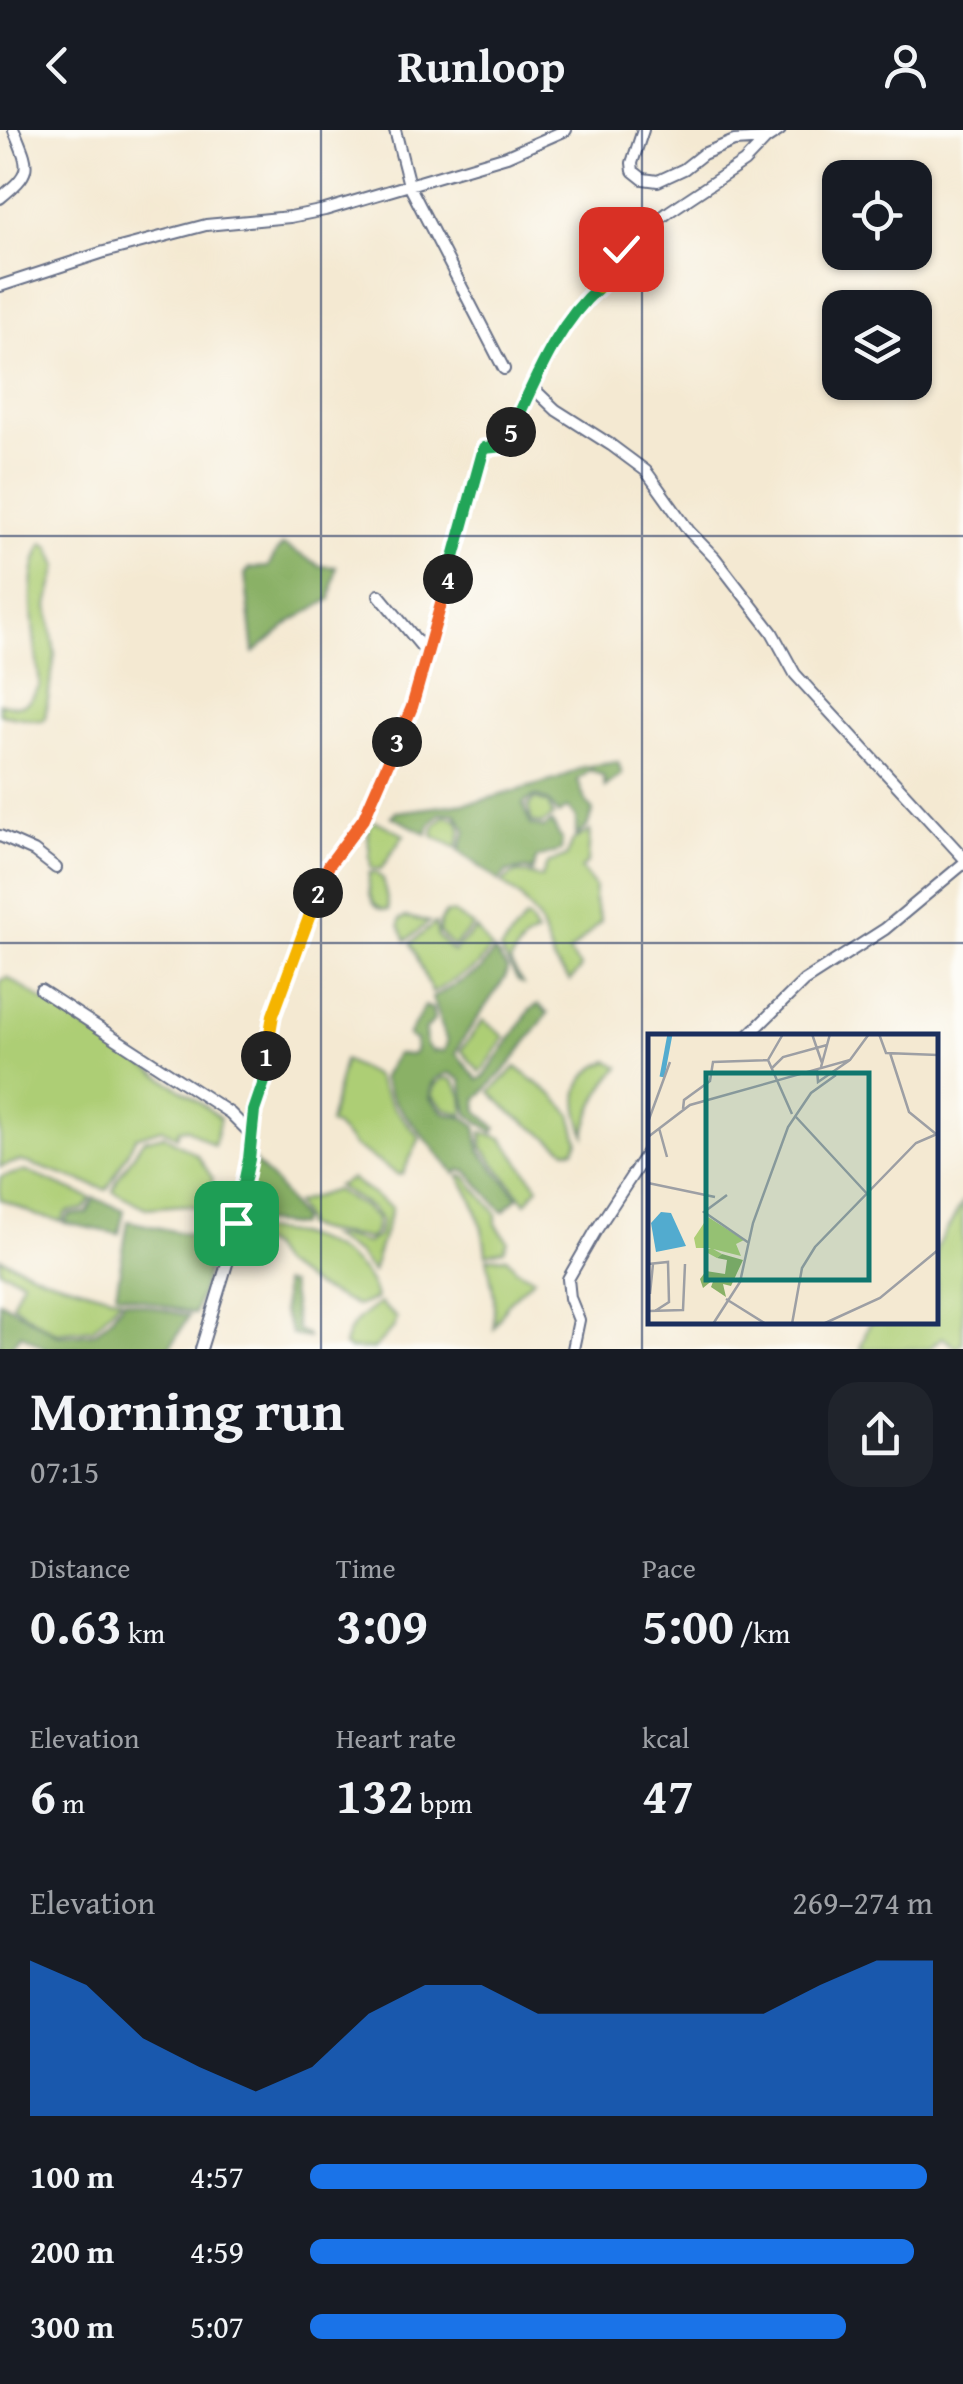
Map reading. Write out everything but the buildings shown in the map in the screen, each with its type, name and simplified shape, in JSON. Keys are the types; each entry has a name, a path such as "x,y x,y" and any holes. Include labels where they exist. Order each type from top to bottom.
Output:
{"street":[{"path":"0,198 24,177 27,169 14,130"},
{"path":"395,130 410,184 504,368"},
{"path":"0,286 167,234 206,225 324,210 507,156 566,130"},
{"path":"643,130 633,170 643,179 658,181 734,141 766,139"},
{"path":"201,1349 237,1232 254,1111 267,1073 266,1053 273,1015 329,865 364,818 412,707 484,448 504,446 559,333 604,282 621,249 670,210 744,162 780,130"},
{"path":"532,387 556,410 646,471 689,531 772,632 795,674 963,861 885,929 804,981 750,1034"},
{"path":"380,595 427,653"},
{"path":"0,836 34,851 56,868"},
{"path":"41,990 230,1113 252,1134"},
{"path":"573,1349 580,1320 570,1298 568,1280 648,1151"}],"green space":[{"path":"43,543 50,547 58,566 48,605 55,655 45,718 41,721 0,714 0,703 24,704 40,686 32,593"},
{"path":"283,545 321,566 336,567 331,599 292,621 254,653 245,574 250,568 268,567"},
{"path":"618,762 622,774 605,787 603,776 590,770 578,780 593,811 587,827 576,836 576,818 568,808 558,814 548,801 535,796 523,804 531,825 544,828 552,822 562,841 561,851 537,858 532,872 507,872 499,881 459,851 466,830 456,814 441,813 427,834 391,816 396,812 480,801 558,779 583,767"},
{"path":"535,799 548,803 553,816 542,824 532,822 528,806"},
{"path":"444,816 457,819 461,831 457,848 433,836 434,827"},
{"path":"370,822 404,835 381,869 371,868"},
{"path":"590,831 588,862 581,869 595,887 594,900 601,921 569,953 581,968 570,981 554,962 539,921 521,898 502,883 520,873 541,878 547,864 567,856 573,840"},
{"path":"375,872 383,879 389,910 377,907 371,898 369,873"},
{"path":"446,913 453,913 473,926 453,947 439,932"},
{"path":"526,918 537,934 524,941 510,963 522,983 500,950"},
{"path":"400,919 429,922 406,941 399,925"},
{"path":"435,923 438,937 453,952 476,929 491,948 478,966 432,993 411,943"},
{"path":"494,951 507,969 505,978 456,1053 478,1080 485,1076 530,1010 538,1004 548,1013 512,1062 477,1099 478,1111 496,1128 493,1132 468,1114 461,1080 450,1073 434,1081 430,1098 445,1113 465,1118 476,1126 480,1151 518,1197 503,1212 468,1172 459,1170 455,1174 393,1100 382,1078 396,1054 415,1052 416,1040 408,1036 425,1006 432,1009 434,1020 425,1031 426,1045 432,1051 444,1051 447,1042 432,998 481,970"},
{"path":"7,977 220,1118 214,1146 188,1129 179,1129 177,1137 162,1129 136,1137 107,1190 19,1161 0,1167 0,982"},
{"path":"483,1020 505,1037 480,1072 461,1050"},
{"path":"344,1060 375,1076 391,1104 420,1138 399,1175 354,1146 329,1124"},
{"path":"609,1061 620,1067 597,1098 585,1135 578,1111 578,1091 588,1074"},
{"path":"516,1067 571,1114 578,1141 574,1150 566,1150 512,1113 490,1092"},
{"path":"443,1078 451,1079 460,1091 463,1115 446,1109 432,1096 435,1085"},
{"path":"482,1132 502,1138 538,1187 526,1203 482,1147"},
{"path":"163,1135 197,1155 213,1179 203,1208 146,1208 113,1191 143,1140"},
{"path":"253,1160 301,1220 298,1226 241,1220"},
{"path":"26,1171 91,1198 84,1209 66,1212 62,1221 38,1216 0,1199 0,1177"},
{"path":"459,1176 465,1176 496,1213 496,1224 508,1241 504,1250 486,1254 477,1214"},
{"path":"351,1179 392,1208 372,1272 358,1254 330,1237 366,1243 378,1236 381,1220 372,1209 337,1186"},
{"path":"335,1190 377,1219 375,1233 369,1239 304,1226 295,1203"},
{"path":"94,1198 124,1210 119,1234 64,1223 69,1215 87,1213"},
{"path":"963,1202 963,1343 957,1348 942,1337 929,1349 860,1349 869,1324 938,1324 938,1245"},
{"path":"128,1221 201,1237 204,1231 218,1235 195,1314 116,1293"},
{"path":"246,1229 294,1234 332,1248 365,1275 376,1299 357,1306 314,1286 280,1264 268,1246 243,1234"},
{"path":"506,1257 516,1269 534,1278 508,1303 494,1328 494,1296 487,1258"},
{"path":"0,1258 44,1277 121,1299 93,1329 57,1333 12,1304 23,1280 0,1270"},
{"path":"283,1283 290,1284 297,1330 308,1338 292,1335 283,1312"},
{"path":"124,1300 189,1316 169,1349 45,1349 21,1334 9,1349 0,1349 0,1301 59,1336 95,1333"},
{"path":"380,1303 397,1318 394,1327 374,1349 344,1346 352,1327"}],"route":[{"path":"236,1223 254,1111 267,1073 266,1053 273,1015 329,865 364,818 412,707 484,448 504,446 559,333 604,282 621,249"}]}
